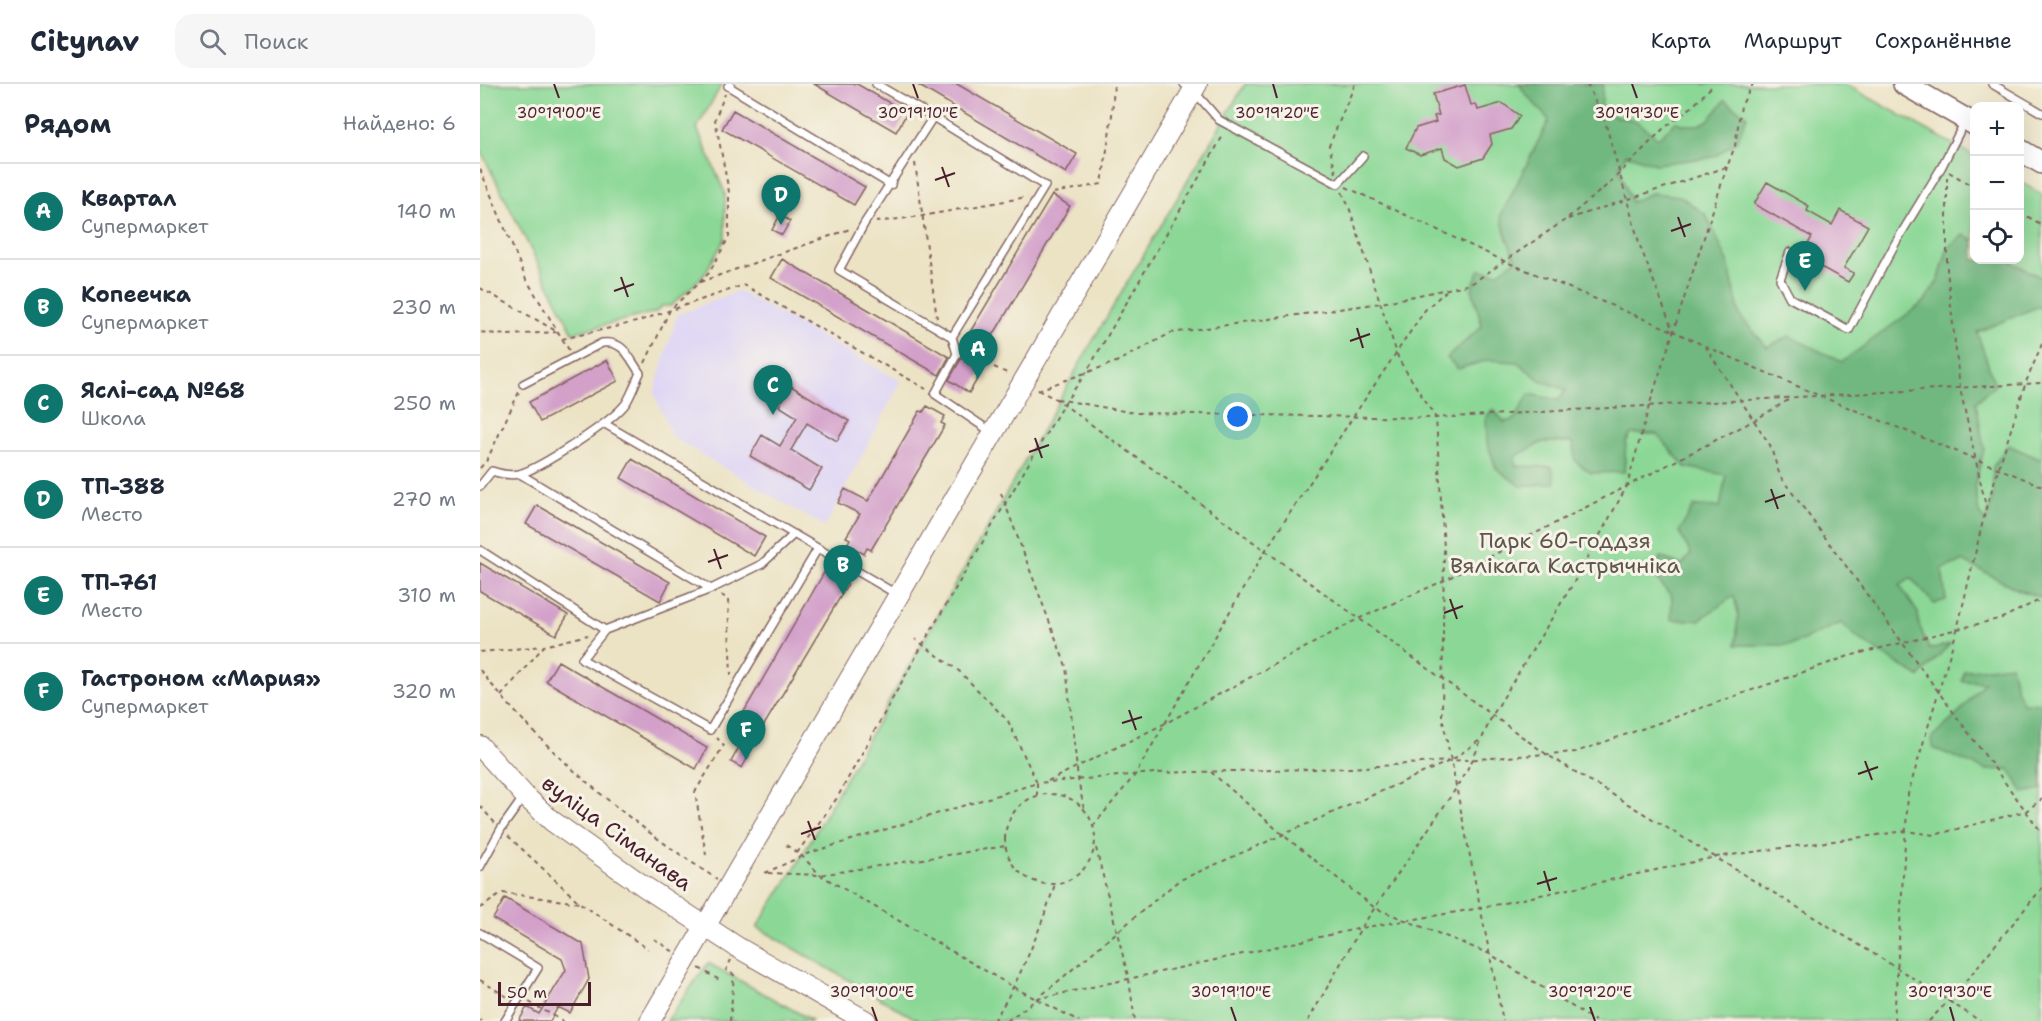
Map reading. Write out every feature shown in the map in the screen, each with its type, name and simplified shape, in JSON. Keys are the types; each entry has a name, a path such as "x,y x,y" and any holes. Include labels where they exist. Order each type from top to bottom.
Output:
{"main road":[{"path":"1904,84 1970,122"},
{"path":"650,1021 994,434 1192,86"},
{"path":"2024,153 2042,163"},
{"name":"вуліца Сіманава","path":"480,746 525,796 552,821 705,927 866,1021"}],"lane":[{"path":"876,84 1046,186 952,338"},
{"path":"1992,84 2042,113"},
{"path":"729,85 891,185"},
{"path":"1192,86 1219,120 1338,184 1363,156"},
{"path":"933,117 864,224 839,270 952,338 957,354 935,394 994,434"},
{"path":"1790,252 1780,279 1790,298 1849,330 1896,242 1970,122"},
{"path":"480,486 492,471 504,475 520,474 541,464 605,424 626,404 640,373 620,344 612,342 602,343 523,384"},
{"path":"605,424 899,596"},
{"path":"520,474 711,589"},
{"path":"793,535 762,564 711,589 605,630 582,659 710,730 817,550"},
{"path":"480,550 605,630"},
{"path":"480,867 501,829 525,796"},
{"path":"480,933 538,968 506,1021"}],"path":[{"path":"700,282 864,224 1102,184 1112,116 1113,84"},
{"path":"1355,84 1329,146 1338,184 1350,207 1399,360 1436,418 1444,549 1442,716 1503,1021"},
{"path":"1587,84 1606,125 1640,246 1673,331"},
{"path":"1714,84 1694,106 1663,129 1620,174 1565,220 1471,284 1381,303 1171,333 1116,362 1038,390 1056,399 1546,754 1980,1021"},
{"path":"1308,1021 1361,928 1457,787 1473,759 1492,716 1574,582 1627,486 1649,406 1735,146 1741,106 1753,84"},
{"path":"640,373 670,310 709,273 729,237 729,192 715,119 729,85"},
{"path":"797,853 837,798 923,644 1064,405 1086,373 1229,126"},
{"path":"913,149 939,329"},
{"path":"1565,220 1727,167"},
{"path":"480,169 526,279 574,358"},
{"path":"1970,185 1947,171 1947,270 1960,388 1986,508"},
{"path":"1338,184 1504,261 1673,331 1820,396 2042,486"},
{"path":"2024,215 2042,225"},
{"path":"562,339 636,322 744,285 935,394"},
{"path":"480,288 558,332"},
{"path":"1094,826 1135,775 1265,551 1353,417 1425,310 1449,289"},
{"path":"480,332 507,335 558,332"},
{"path":"1894,1021 1908,794 1957,630 1986,508 2026,382 2042,345"},
{"path":"1705,346 1770,445 1780,476 2042,833"},
{"path":"994,367 1017,378"},
{"path":"1056,399 1135,413 1436,418 1960,388 2026,382 2042,383"},
{"path":"480,468 523,384"},
{"path":"1046,782 1166,723 1358,619 1443,581 1753,421 1792,398"},
{"path":"1001,493 1066,666 1078,779 1084,809 1094,826 1095,846 1129,980 1135,1021"},
{"path":"711,589 728,599 731,694"},
{"path":"1006,846 820,875 765,873 802,856 1037,783 1135,775 1351,768 1576,752 1849,656 2002,618 2042,599"},
{"path":"480,652 544,646 605,630"},
{"path":"915,639 959,670 1008,721 1037,783 1037,796"},
{"path":"501,696 544,646"},
{"path":"480,670 523,722 596,790 663,843 728,886"},
{"path":"706,855 695,792 724,746 710,730"},
{"path":"1006,1021 1037,999 1178,881 1452,760 1481,740"},
{"path":"1210,772 1283,835 1375,908 1490,954 1595,1021"},
{"path":"1084,809 1062,796 1046,794 1037,796 1021,805 1010,819 1006,846 1019,872 1036,882 1055,884 1074,878 1082,872 1095,846"},
{"path":"1037,999 1361,928 1481,908 1716,857 1906,831 1934,835 2026,810 2042,800"},
{"path":"480,806 501,829 580,903 648,948"},
{"path":"786,845 802,856 820,875 1015,988 1079,1021"},
{"path":"994,1021 1015,988 1042,924 1055,884"},
{"path":"1929,1021 2042,888"},
{"path":"480,908 503,893 580,903"},
{"path":"730,1021 734,975 726,970 737,946"},
{"path":"480,980 563,1021"}],"shaded area":[{"path":"738,291 901,381 825,527 673,438 654,393 677,315"}],"green space":[{"path":"480,84 722,84 697,128 725,193 725,239 704,275 671,306 662,306 656,312 573,333 480,149"},
{"name":"Парк 60-годдзя Вялікага Кастрычніка","path":"1245,84 1845,84 1970,154 1970,264 2024,264 2024,184 2042,194 2042,1021 919,1021 757,927 795,868 1092,342"},
{"path":"1519,84 1603,84 1601,113 1636,121 1658,138 1676,122 1700,125 1710,119 1725,100 1747,116 1736,142 1714,157 1655,164 1626,154 1619,168 1631,202 1651,193 1680,196 1706,215 1728,262 1740,316 1767,347 1789,336 1842,362 1924,302 1939,279 1948,247 1964,235 1970,239 1970,264 2016,264 2042,278 2042,308 2037,307 1977,332 1995,385 1976,402 1984,449 1975,485 1979,513 1986,522 1993,495 1993,467 2008,445 2042,460 2042,598 2019,590 1963,561 1942,569 1946,600 1934,604 1911,578 1900,586 1918,613 1919,625 1929,649 1950,644 1919,677 1860,640 1841,623 1792,645 1736,645 1738,613 1734,596 1699,620 1671,620 1672,597 1655,577 1660,557 1682,565 1691,554 1679,532 1694,506 1720,507 1726,475 1685,467 1657,434 1631,434 1626,442 1624,472 1591,473 1575,461 1573,442 1543,442 1514,457 1516,466 1552,467 1555,483 1520,486 1496,468 1487,442 1486,417 1493,409 1504,422 1514,420 1529,394 1558,400 1566,390 1540,380 1517,362 1488,360 1458,369 1447,358 1482,326 1472,288 1479,270 1497,273 1516,260 1506,236 1501,215 1549,120"},
{"path":"2011,665 2017,691 2023,703 2042,704 2042,789 2023,793 2009,769 1986,770 1933,748 1932,738 1960,712 1984,682 1962,681 1964,671"},
{"path":"708,963 813,1021 667,1021"}],"building":[{"path":"814,84 857,84 907,113 896,132"},
{"path":"916,84 957,84 1077,154 1066,173"},
{"path":"1465,85 1471,105 1476,104 1478,110 1502,103 1520,116 1511,129 1490,135 1492,144 1483,158 1459,166 1445,158 1442,148 1420,155 1406,148 1416,128 1436,122 1434,116 1439,115 1433,94"},
{"path":"733,110 865,187 854,205 722,129"},
{"path":"1767,182 1809,206 1807,211 1832,225 1840,210 1868,226 1844,268 1854,273 1848,282 1801,256 1812,237 1754,204"},
{"path":"1052,195 1070,206 979,359 987,363 969,393 949,380 969,345 964,342"},
{"path":"780,215 790,221 782,235 772,230"},
{"path":"782,259 949,357 939,375 771,278"},
{"path":"607,360 618,381 540,422 529,402"},
{"path":"791,386 849,421 837,441 807,423 791,450 822,469 809,490 750,456 762,435 780,446 797,417 779,406"},
{"path":"927,406 945,416 941,423 945,425 871,550 867,548 864,554 856,549 854,553 845,548 850,539 846,537 860,514 838,503 845,489 868,501 920,411 923,412"},
{"path":"632,459 765,537 754,556 621,478"},
{"path":"537,505 670,582 660,601 526,524"},
{"path":"480,563 568,615 556,635 480,591"},
{"path":"825,571 848,584 748,752 749,755 742,768 731,762 745,736 734,729"},
{"path":"558,661 707,748 696,769 546,681"},
{"path":"505,898 583,944 589,979 570,1013 558,1007 550,1021 519,1021 527,1007 539,1014 566,970 562,959 493,919"}],"place":[{"name":"ТП-388","path":"781,225"},
{"name":"ТП-761","path":"1805,291"},
{"name":"Квартал","path":"978,379"},
{"name":"Яслі-сад №68","path":"773,415"},
{"name":"Копеечка","path":"843,595"},
{"name":"Гастроном «Мария»","path":"746,760"}]}
